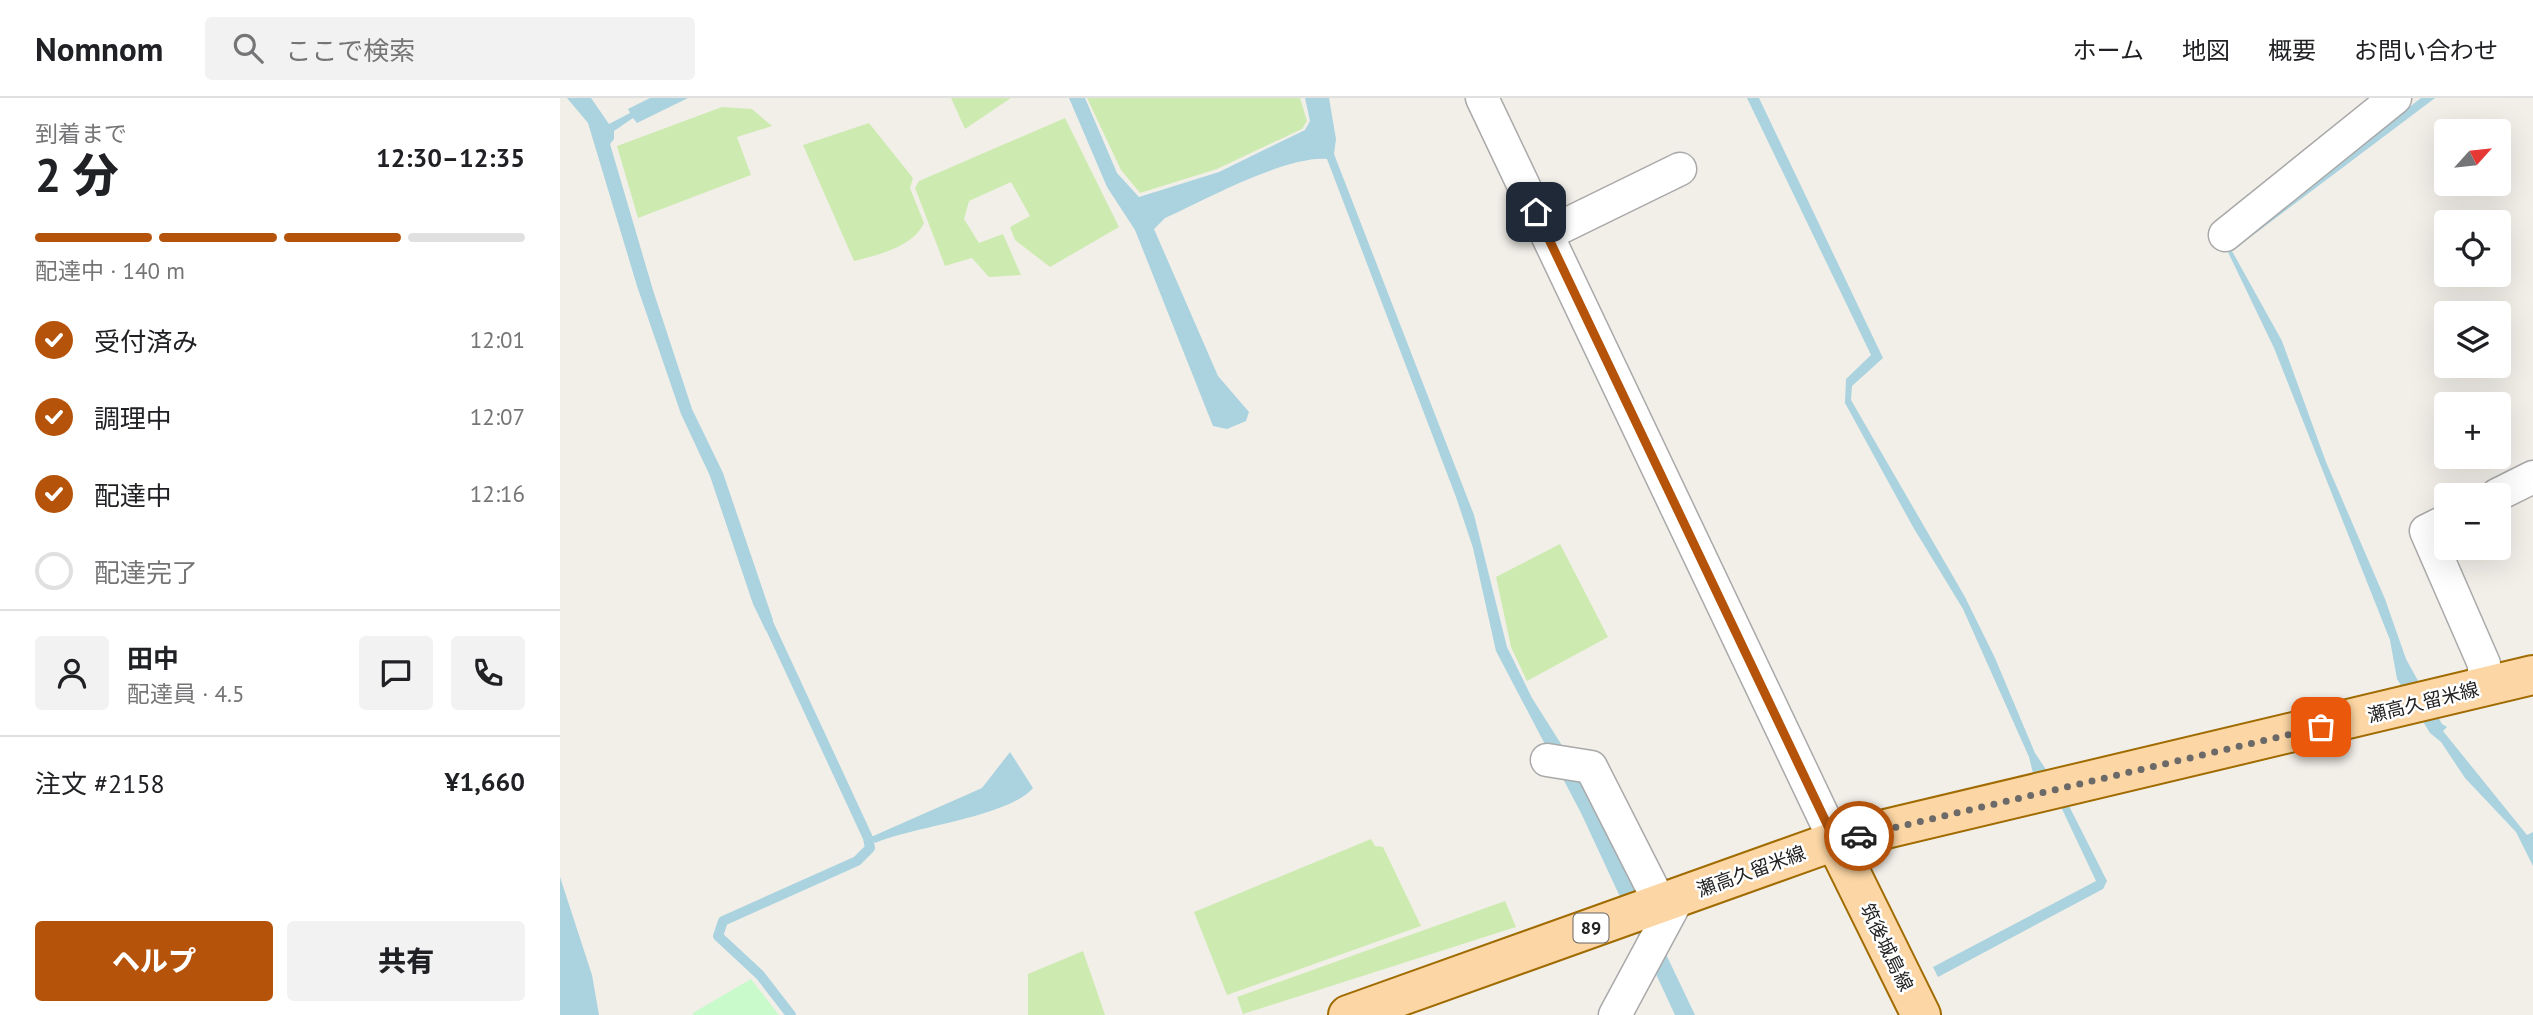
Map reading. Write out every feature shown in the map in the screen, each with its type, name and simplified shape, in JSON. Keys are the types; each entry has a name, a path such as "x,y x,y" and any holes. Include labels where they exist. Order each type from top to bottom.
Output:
{"main road":[{"name":"瀬高久留米線","path":"1348,1015 1835,841 2533,675"},
{"name":"筑後城島線","path":"1835,841 1921,1015"}],"street":[{"path":"1482,98 1835,841"},
{"path":"2225,235 2376,104"},
{"path":"1547,234 1680,169"},
{"path":"2511,488 2533,477"},
{"path":"2434,527 2426,531 2434,549"},
{"path":"2439,560 2484,664 2484,687"},
{"path":"1547,760 1591,767 1669,900 1615,1015"}],"green space":[{"path":"951,98 1011,98 965,129"},
{"path":"1087,98 1300,98 1307,121 1302,129 1217,169 1140,193 1121,170"},
{"path":"722,107 752,109 772,126 737,137 751,175 638,218 617,146"},
{"path":"1065,118 1119,227 1050,267 1015,240 1010,227 1030,216 1011,182 969,201 964,219 979,243 1003,234 1021,275 989,277 972,258 945,266 915,188 919,181"},
{"path":"869,123 913,178 910,188 924,223 912,238 903,244 884,253 854,261 803,145"},
{"path":"1560,544 1608,637 1527,681 1511,647 1496,577"},
{"path":"1371,839 1375,846 1383,847 1421,926 1227,995 1194,912"},
{"path":"1505,901 1516,927 1243,1014 1237,997"},
{"path":"1083,951 1105,1015 1028,1015 1028,974"},
{"path":"751,979 779,1015 693,1015 693,1013"}],"water":[{"path":"567,98 591,98 609,124 630,113 628,109 650,98 688,98 637,123 633,118 614,131 614,139 610,144 692,409 723,473 773,620 766,631 753,604 710,476 681,414 637,286 588,123"},
{"path":"1069,98 1085,98 1117,173 1139,197 1219,172 1305,130 1310,121 1305,98 1329,98 1336,139 1334,154 1474,515 1507,647 1532,698 1580,774 1695,1015 1675,1015 1581,813 1496,651 1473,548 1456,497 1327,159 1289,164 1267,172 1165,218 1154,229 1218,376 1249,412 1246,421 1227,429 1213,426 1135,230 1107,187"},
{"path":"1747,98 1759,98 1883,358 1852,386 1851,400 1965,597 1995,658 2035,753 2065,798 2107,881 2103,889 1938,977 1933,967 2096,881 2062,809 2033,773 2029,757 1963,609 1913,527 1845,403 1846,379 1871,355"},
{"path":"2421,98 2435,98 2232,251 2282,341 2326,462 2385,599 2406,659 2442,724 2447,727 2443,731 2527,835 2533,832 2533,866 2516,832 2465,778 2441,742 2430,733 2397,679 2390,640 2274,348 2227,250"},
{"path":"1010,752 1033,788 1021,798 983,814 875,843 871,837 982,788"},
{"path":"560,877 592,975 599,1015 560,1015"}],"waterway":[{"path":"764,614 868,838 870,848 857,861 723,921 718,936 760,975 791,1015"}],"way so far":[{"path":"1859,836 2321,727"}],"route":[{"path":"1536,212 1835,841 1859,836"}]}
